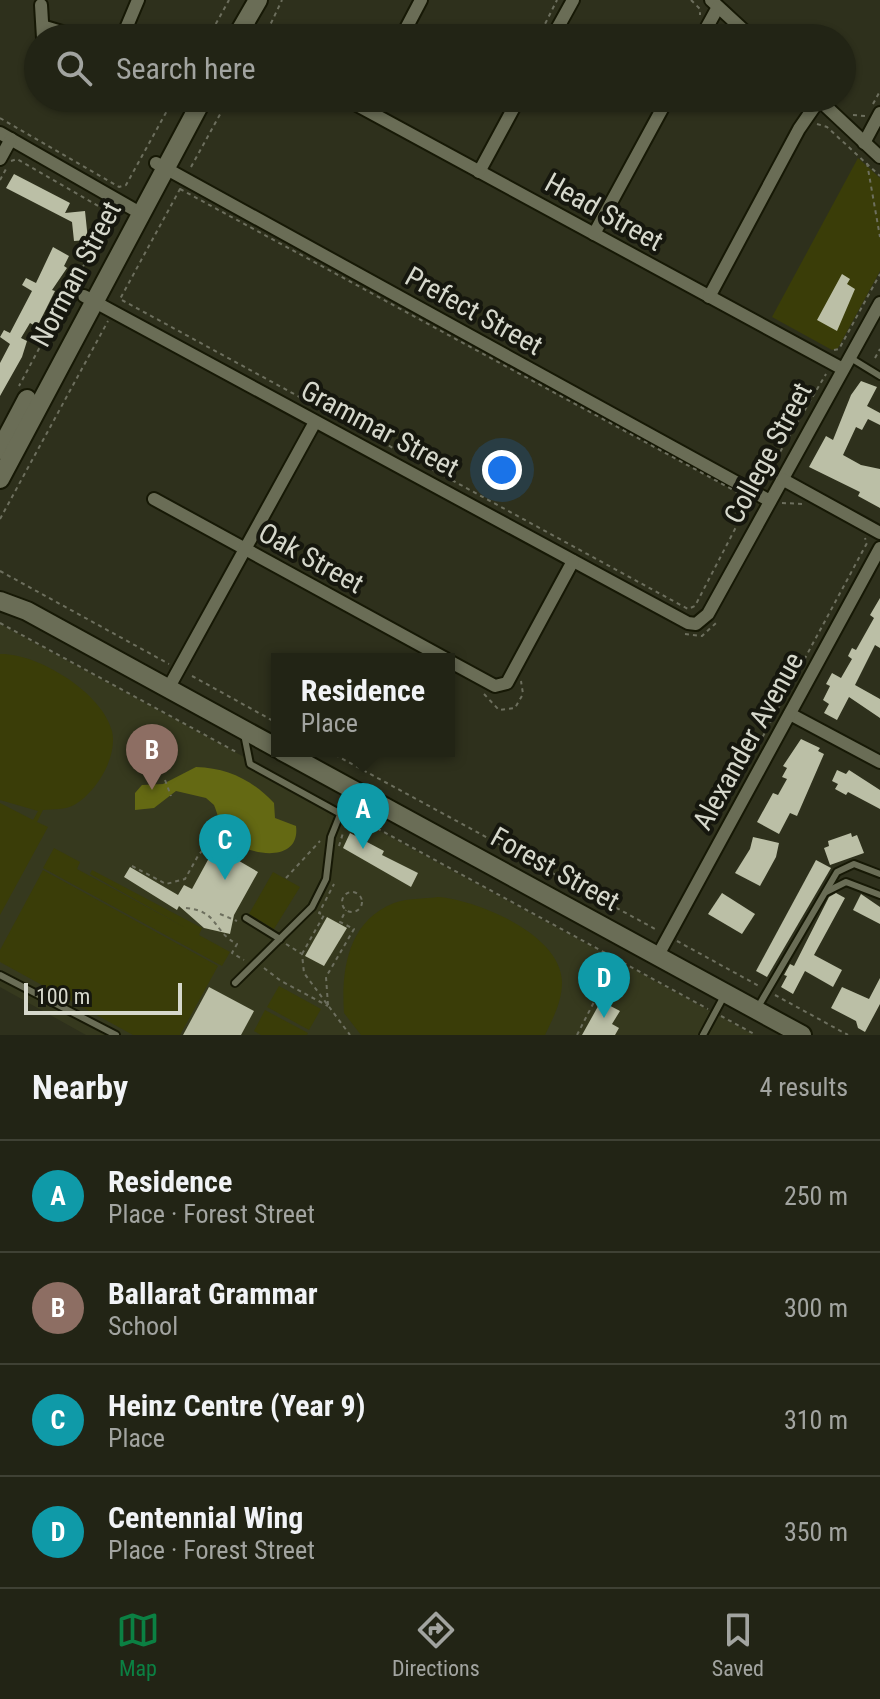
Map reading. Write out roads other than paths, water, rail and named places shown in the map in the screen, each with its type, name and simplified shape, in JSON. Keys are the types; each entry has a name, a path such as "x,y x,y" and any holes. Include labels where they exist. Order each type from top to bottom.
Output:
{"street":[{"path":"128,24 138,0"},
{"path":"232,24 245,0"},
{"path":"237,24 258,0"},
{"path":"408,24 421,0"},
{"path":"560,24 573,0"},
{"path":"710,24 714,3"},
{"path":"714,3 737,24"},
{"path":"41,5 43,24"},
{"name":"Norman Street","path":"0,450 136,211 185,112"},
{"name":"Norman Street","path":"160,165 194,112"},
{"name":"Head Street","path":"380,112 479,172 841,368"},
{"path":"479,172 511,112"},
{"path":"594,234 660,112"},
{"path":"709,297 810,112"},
{"path":"832,112 880,157"},
{"path":"864,143 880,113"},
{"path":"0,159 5,136 136,211"},
{"name":"Prefect Street","path":"160,165 770,501"},
{"name":"Norman Street","path":"0,479 88,298"},
{"name":"Grammar Street","path":"88,298 320,417 573,561 688,623 696,624"},
{"name":"College Street","path":"696,624 708,614 770,501 841,368 844,353 880,303"},
{"path":"169,687 320,417"},
{"path":"782,479 880,533"},
{"name":"Oak Street","path":"154,499 434,653"},
{"name":"Alexander Avenue","path":"657,957 880,548"},
{"name":"Oak Street","path":"455,665 502,691 573,561"},
{"name":"Forest Street","path":"0,590 27,611"},
{"name":"Forest Street","path":"0,601 27,611 271,745"},
{"path":"790,714 880,762"},
{"name":"Forest Street","path":"293,757 802,1035"}],"lane":[{"path":"844,353 880,376"},
{"path":"243,730 250,764 340,811"},
{"path":"235,983 307,913 325,884 330,843 351,789"},
{"path":"757,1010 823,895 844,866 864,865 880,874"},
{"path":"823,895 846,882 880,895"},
{"path":"246,918 280,939"},
{"path":"0,975 116,1035"},
{"path":"703,1035 726,993"}],"place":[{"name":"Ballarat Grammar","path":"152,790"},
{"name":"Residence","path":"363,849"},
{"name":"Heinz Centre (Year 9)","path":"225,880"},
{"name":"Centennial Wing","path":"604,1018"}]}
